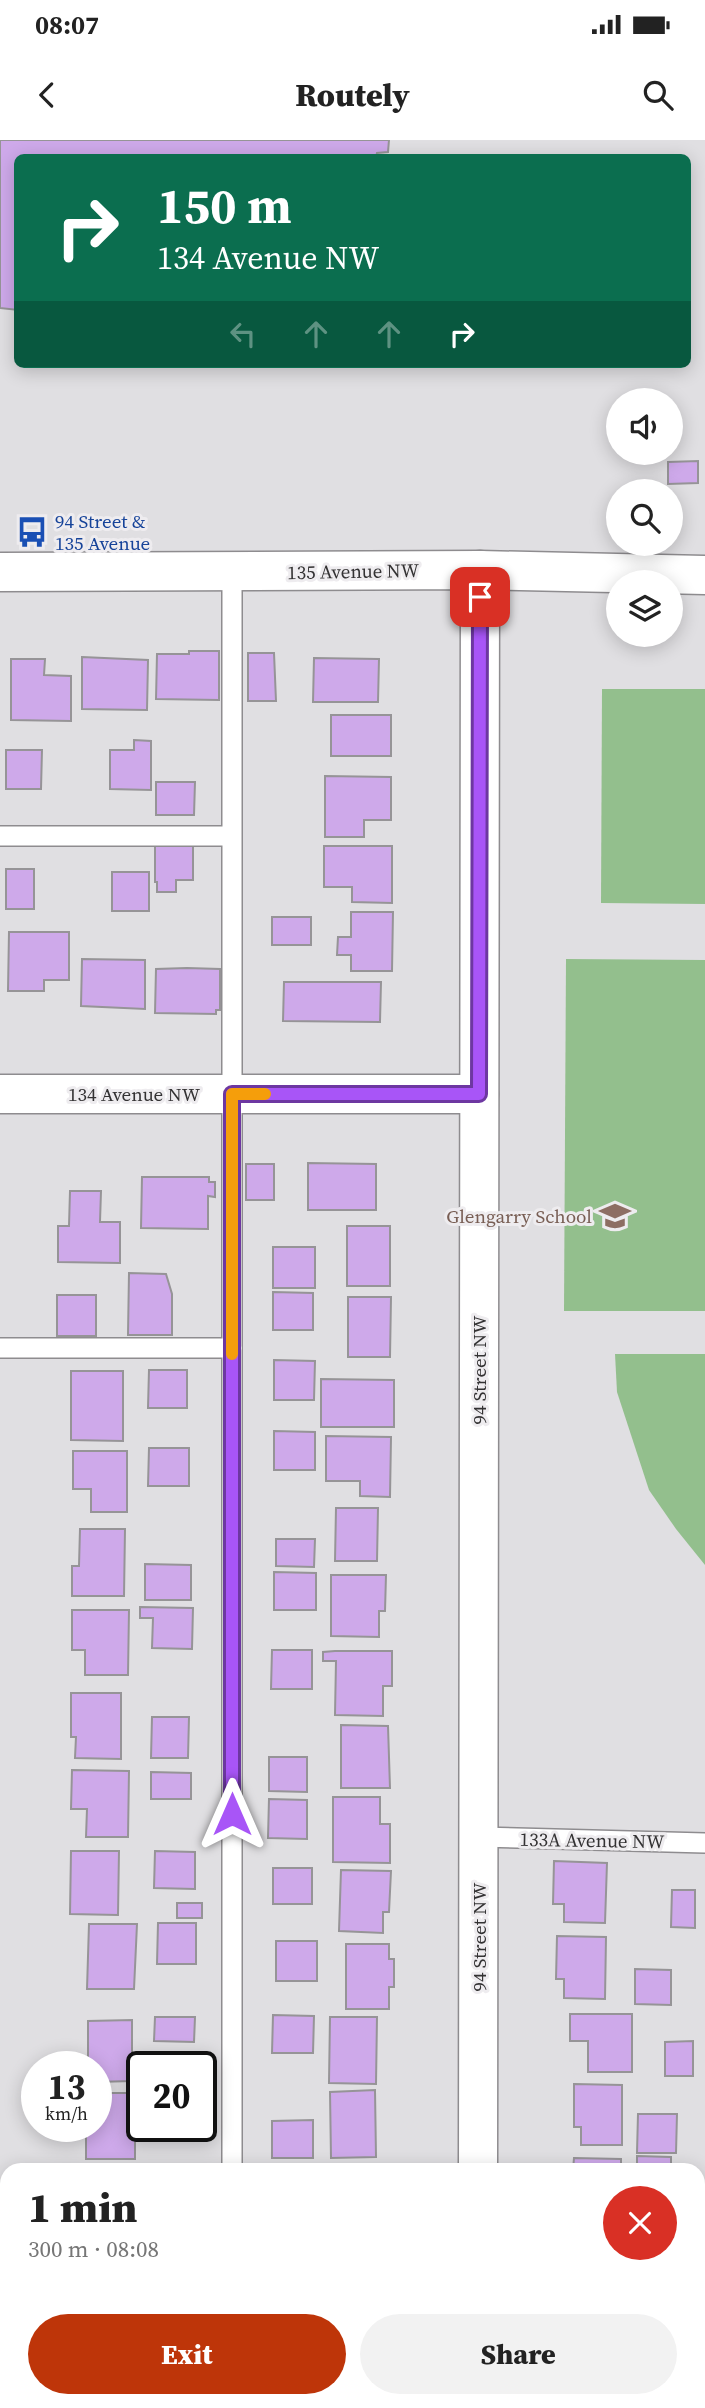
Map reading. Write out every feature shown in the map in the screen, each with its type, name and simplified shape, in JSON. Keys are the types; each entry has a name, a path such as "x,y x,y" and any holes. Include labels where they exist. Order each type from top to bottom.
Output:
{"street":[{"name":"135 Avenue NW","path":"0,572 480,570 705,575"},
{"name":"94 Street NW","path":"478,2163 480,570"},
{"name":"134 Avenue NW","path":"0,1094 479,1094"}],"lane":[{"path":"232,572 232,2163"},
{"path":"0,836 231,836"},
{"path":"0,1348 232,1348"},
{"name":"133A Avenue NW","path":"479,1838 705,1843"}],"green space":[{"path":"602,689 705,689 705,904 601,903"},
{"path":"566,959 705,960 705,1311 564,1311"},
{"path":"615,1354 705,1354 705,1565 649,1490 617,1392"}],"building":[{"path":"0,140 389,140 388,152 377,154 14,154 14,310 0,308"},
{"path":"698,461 698,483 683,484 683,479 668,479 668,465 683,465 683,462"},
{"path":"189,651 219,651 219,700 156,699 157,654 189,654"},
{"path":"248,653 274,653 276,701 248,701"},
{"path":"82,657 148,660 147,710 82,709"},
{"path":"314,658 379,659 378,702 313,702"},
{"path":"11,659 45,659 44,675 71,676 71,721 11,720"},
{"path":"331,715 391,715 391,756 331,756"},
{"path":"134,740 151,741 151,790 110,789 110,750 134,750"},
{"path":"6,750 42,750 41,789 6,789"},
{"path":"325,776 391,777 391,820 364,820 364,837 325,837"},
{"path":"156,782 195,782 194,815 156,815"},
{"path":"155,846 193,846 193,880 176,880 176,892 157,892"},
{"path":"324,846 392,846 392,903 352,902 352,887 324,887"},
{"path":"6,869 34,869 34,909 6,909"},
{"path":"112,872 149,872 149,911 112,911"},
{"path":"351,912 393,912 392,971 351,971 351,955 337,955 338,937 351,937"},
{"path":"272,917 311,917 311,945 272,945"},
{"path":"9,932 69,932 69,980 44,980 44,991 8,991"},
{"path":"82,959 145,960 145,1009 81,1006"},
{"path":"156,969 220,969 220,1010 216,1010 216,1014 155,1013"},
{"path":"284,982 381,982 380,1022 283,1021"},
{"path":"308,1163 376,1164 376,1210 308,1210"},
{"path":"246,1164 274,1164 274,1200 246,1200"},
{"path":"142,1177 209,1177 209,1182 215,1182 215,1197 208,1196 208,1229 141,1228"},
{"path":"70,1191 101,1191 100,1222 120,1222 120,1263 58,1262 58,1226 69,1226"},
{"path":"347,1226 390,1226 390,1286 347,1286"},
{"path":"273,1247 315,1247 315,1288 273,1288"},
{"path":"129,1273 166,1274 172,1294 172,1335 128,1335"},
{"path":"273,1292 313,1293 313,1330 273,1330"},
{"path":"57,1295 96,1295 96,1336 57,1336"},
{"path":"348,1297 391,1297 390,1357 348,1357"},
{"path":"274,1360 315,1361 314,1400 274,1400"},
{"path":"149,1370 187,1370 187,1408 148,1408"},
{"path":"71,1371 123,1371 123,1441 71,1440"},
{"path":"321,1379 394,1380 394,1427 321,1427"},
{"path":"274,1431 315,1432 315,1470 274,1470"},
{"path":"326,1436 391,1437 390,1497 360,1496 360,1481 326,1481"},
{"path":"149,1448 189,1448 189,1486 148,1486"},
{"path":"73,1451 127,1451 127,1512 91,1512 91,1489 73,1489"},
{"path":"336,1508 378,1508 377,1561 335,1561"},
{"path":"80,1529 125,1529 124,1596 72,1596 72,1566 79,1566"},
{"path":"276,1539 315,1539 314,1567 276,1566"},
{"path":"145,1564 191,1565 191,1600 145,1600"},
{"path":"274,1572 316,1573 316,1610 274,1610"},
{"path":"331,1575 386,1575 385,1611 379,1611 379,1637 331,1636"},
{"path":"140,1607 193,1608 192,1649 152,1648 153,1618 140,1618"},
{"path":"72,1610 129,1610 128,1675 85,1675 85,1650 72,1650"},
{"path":"272,1650 312,1650 312,1689 271,1689"},
{"path":"392,1651 392,1686 383,1686 383,1716 335,1715 336,1661 323,1661 323,1652"},
{"path":"71,1693 121,1693 121,1759 75,1758 76,1737 71,1737"},
{"path":"152,1717 189,1717 188,1758 151,1758"},
{"path":"341,1725 388,1726 390,1788 341,1788"},
{"path":"269,1757 307,1757 307,1792 269,1791"},
{"path":"72,1770 129,1771 128,1837 86,1837 87,1809 71,1809"},
{"path":"151,1772 191,1773 191,1799 151,1799"},
{"path":"333,1797 380,1797 380,1824 390,1824 390,1863 333,1862"},
{"path":"269,1799 307,1800 307,1839 268,1838"},
{"path":"71,1851 119,1851 118,1915 70,1914"},
{"path":"155,1851 195,1852 195,1889 154,1888"},
{"path":"554,1861 607,1863 605,1923 564,1922 564,1904 553,1904"},
{"path":"273,1868 312,1868 312,1904 273,1904"},
{"path":"341,1870 391,1871 389,1912 383,1912 383,1933 339,1931"},
{"path":"672,1890 695,1890 695,1928 671,1927"},
{"path":"177,1903 202,1903 202,1918 177,1918"},
{"path":"158,1923 196,1923 196,1964 157,1964"},
{"path":"89,1924 137,1924 134,1989 87,1989"},
{"path":"557,1936 606,1937 605,1999 564,1998 564,1979 556,1979"},
{"path":"276,1941 317,1941 317,1981 276,1981"},
{"path":"346,1944 389,1944 389,1959 394,1959 394,1987 389,1987 389,2009 346,2009"},
{"path":"635,1969 671,1970 671,2005 635,2004"},
{"path":"570,2014 632,2014 632,2072 588,2072 588,2041 570,2041"},
{"path":"273,2015 314,2016 313,2053 272,2053"},
{"path":"155,2017 195,2017 194,2042 154,2041"},
{"path":"330,2017 377,2017 376,2084 329,2083"},
{"path":"132,2020 132,2051 126,2051 126,2081 112,2082 112,2051 88,2051 88,2021"},
{"path":"693,2041 693,2076 665,2076 665,2042"},
{"path":"574,2084 622,2085 622,2145 581,2145 581,2127 574,2127"},
{"path":"375,2090 376,2157 331,2158 330,2092"},
{"path":"112,2093 126,2093 126,2142 135,2142 135,2159 86,2159 86,2142 112,2142"},
{"path":"638,2114 677,2114 676,2153 637,2153"},
{"path":"313,2120 313,2158 272,2158 272,2121"},
{"path":"637,2156 671,2157 671,2163 637,2163"},
{"path":"574,2158 621,2159 621,2163 574,2163"}],"slow traffic":[{"path":"232,1354 232,1094 265,1094"}],"place":[{"name":"94 Street & 135 Avenue","path":"32,532"},
{"name":"Glengarry School","path":"615,1216"}],"route":[{"path":"232,1814 232,1094 479,1094 480,597"}]}
